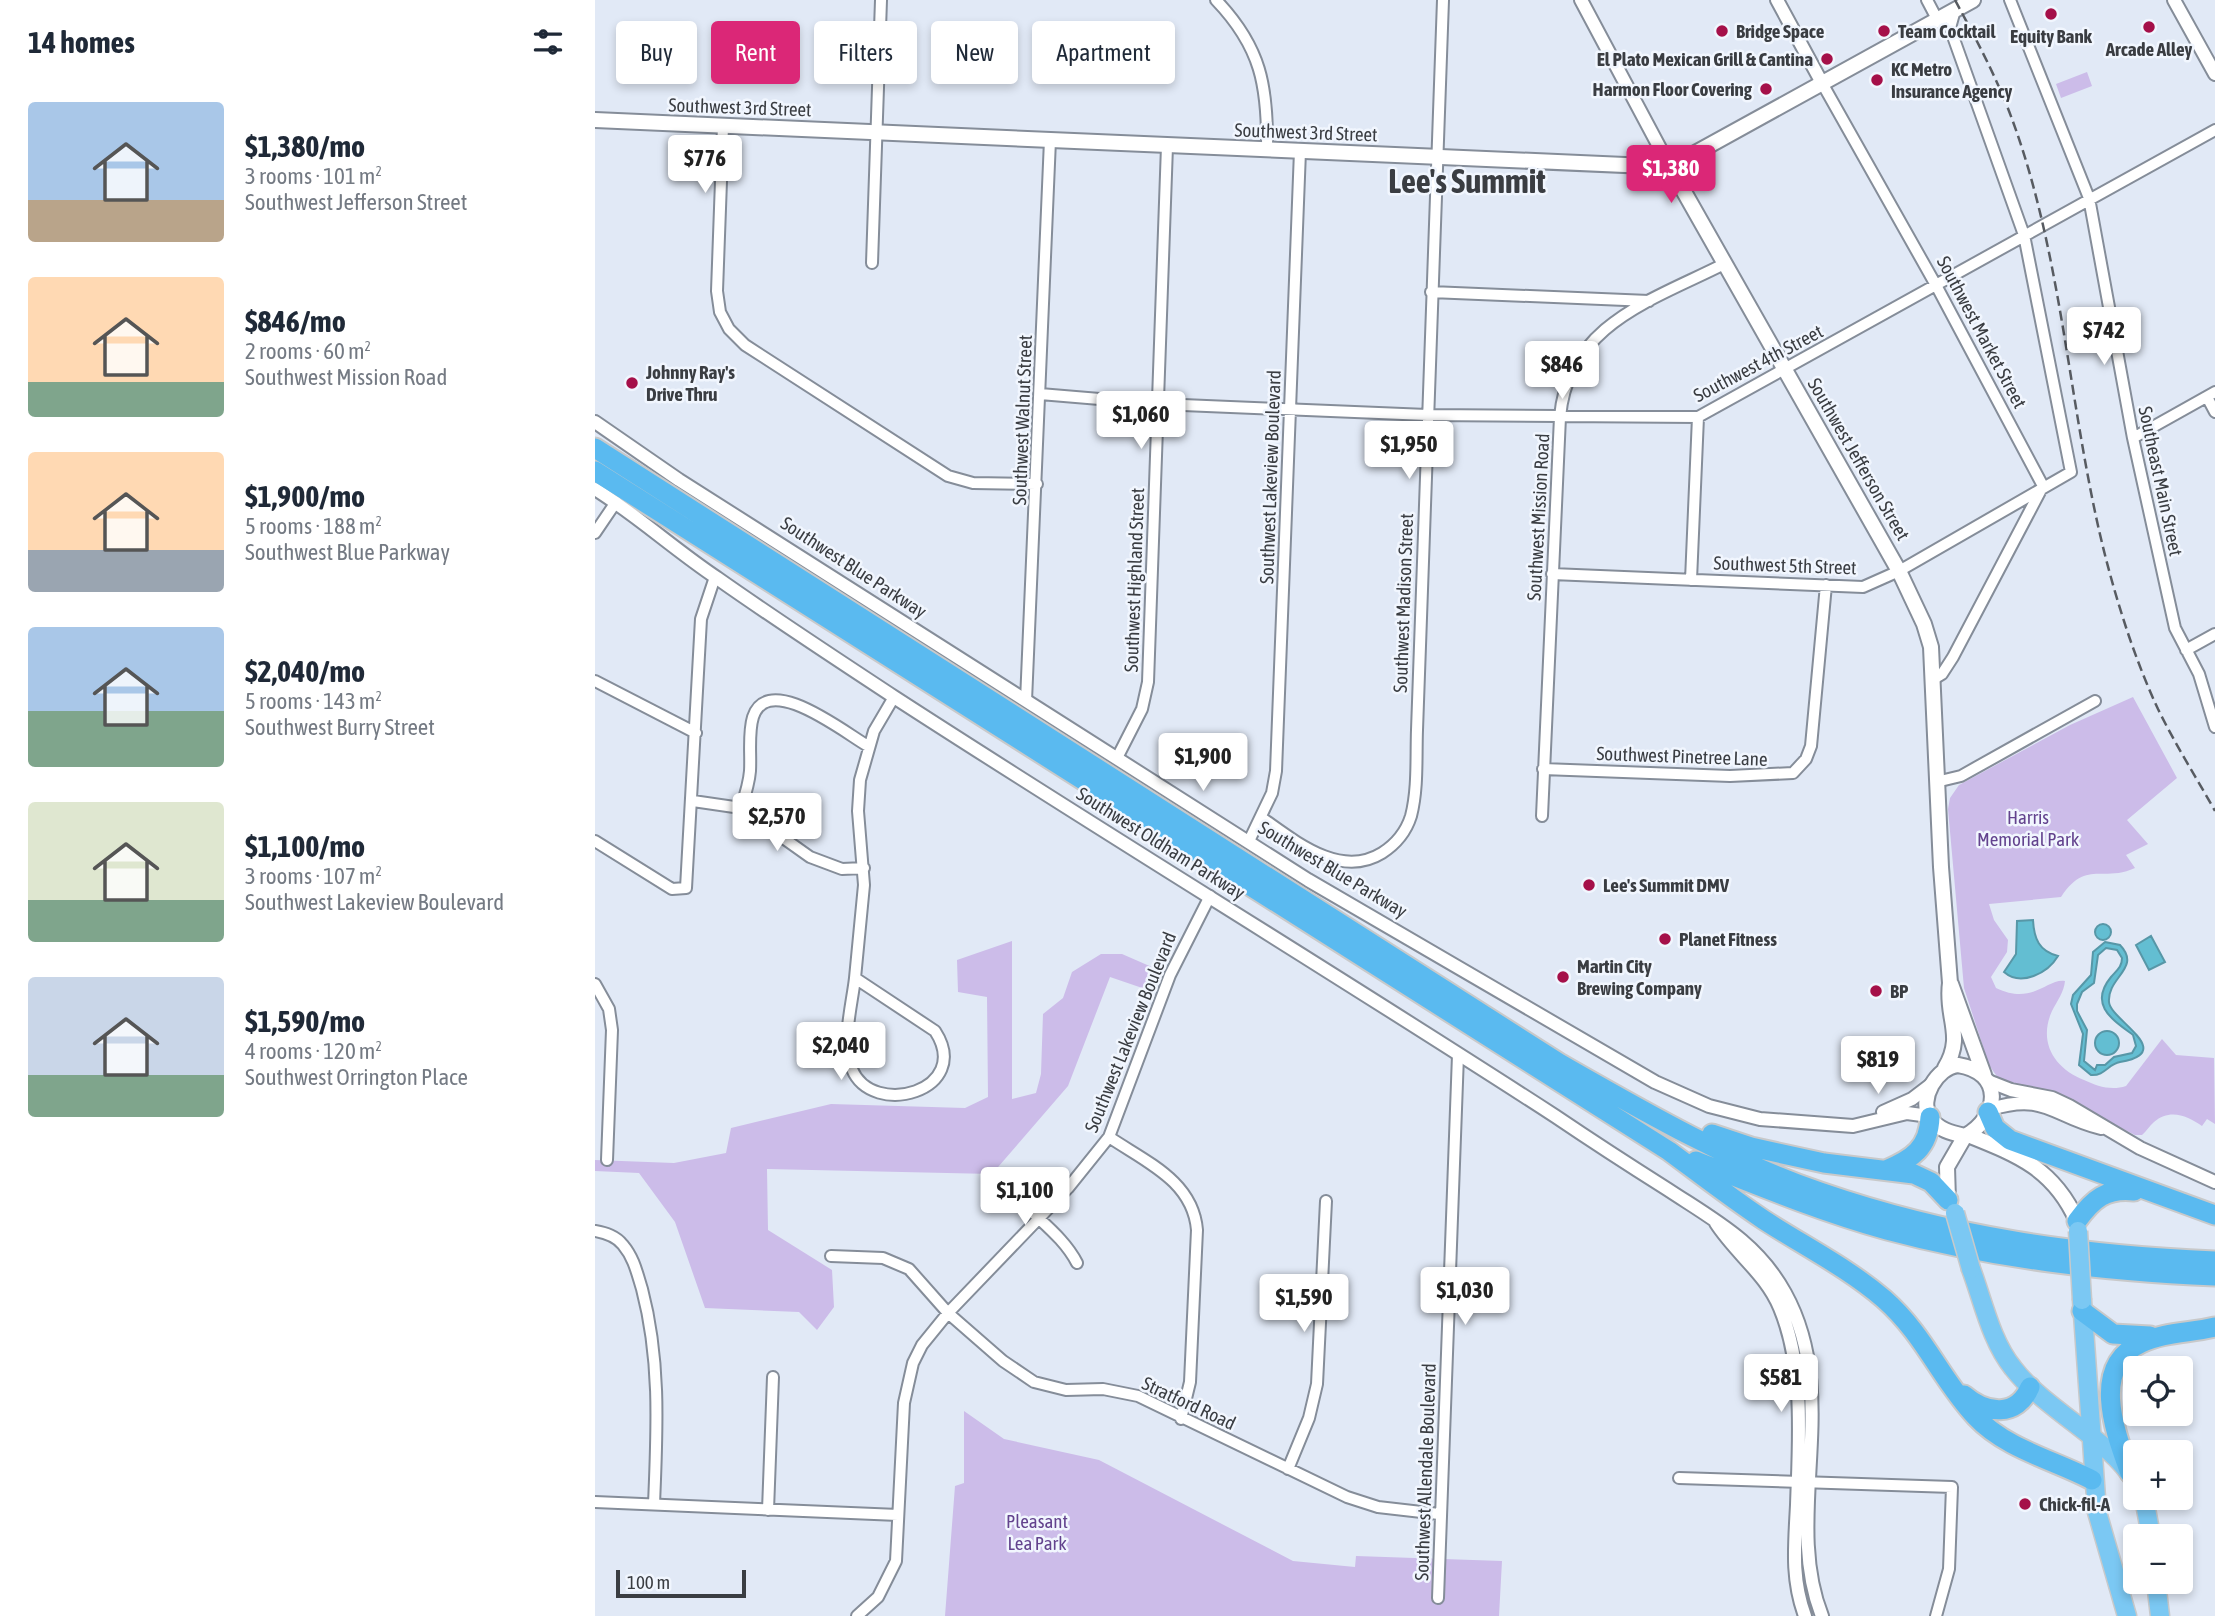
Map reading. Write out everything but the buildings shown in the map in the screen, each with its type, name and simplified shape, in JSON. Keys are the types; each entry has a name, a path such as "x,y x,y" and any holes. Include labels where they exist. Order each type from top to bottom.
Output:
{"highway":[{"path":"595,448 1559,1063 1640,1109 1737,1157 1818,1192 1892,1214 1981,1236 2086,1253 2215,1261"},
{"path":"595,471 1669,1151 1762,1218 1844,1269 1884,1300 1923,1340 1950,1383 1977,1418 2008,1442 2061,1463 2092,1480"},
{"path":"1640,1109 1751,1147 1823,1163 1922,1176 1951,1207 1999,1346 2012,1367 2030,1387 2123,1470"},
{"path":"1989,1110 1994,1128 2010,1140 2215,1215"},
{"path":"1886,1170 1920,1150 1929,1135 1929,1116"},
{"path":"1669,1151 1812,1206 1902,1233 1983,1251 2084,1268 2215,1276"},
{"path":"2127,1616 2102,1535 2092,1480 2077,1226 2092,1202 2112,1190 2149,1192"},
{"path":"2082,1306 2113,1334 2126,1337 2169,1335"},
{"path":"2123,1454 2109,1409 2111,1386 2124,1355 2142,1342 2215,1327"},
{"path":"1950,1383 1975,1404 2000,1411 2019,1404 2030,1387"},
{"path":"2157,1594 2160,1616"}],"main road":[{"path":"1670,167 1973,0"},
{"name":"Southwest 3rd Street","path":"595,120 1670,167"},
{"name":"Southwest Jefferson Street","path":"1670,167 1899,570 1931,647 1936,782 1950,983 1949,1009 1956,1038 1954,1053 1945,1068"},
{"name":"Southwest Jefferson Street","path":"1950,983 1986,1078"},
{"path":"1951,1207 1947,1167 1966,1136 1989,1110 1992,1099 1986,1078 1966,1066 1945,1068 1933,1083 1928,1097 1929,1116 1943,1129 1966,1136 2015,1156 2046,1174 2064,1194 2077,1226"}],"street":[{"path":"873,263 881,0"},
{"path":"1216,0 1246,34 1258,61 1266,101 1267,150"},
{"name":"Southwest Madison Street","path":"1262,818 1326,858 1358,862 1387,849 1398,839 1409,821 1416,743 1443,0"},
{"name":"Southwest Jefferson Street","path":"1581,0 1670,167"},
{"name":"Southwest Market Street","path":"1777,0 1937,286 2043,486"},
{"path":"1927,0 1933,21 1949,28"},
{"name":"Southeast Main Street","path":"2010,0 2089,198 2133,438 2175,628 2199,675 2215,727"},
{"path":"2173,0 2215,74"},
{"path":"1956,9 1949,28 2024,235"},
{"path":"723,126 718,265 720,312 745,345 948,476 973,483 1037,484"},
{"name":"Southwest 4th Street","path":"1040,394 1159,404 1427,415 1698,417 2215,130"},
{"name":"Southwest Walnut Street","path":"1026,701 1050,141"},
{"name":"Southwest Highland Street","path":"1117,758 1142,709 1148,682 1167,146"},
{"name":"Southwest Lakeview Boulevard","path":"1249,841 1272,793 1276,771 1300,151"},
{"name":"Southwest 5th Street","path":"1552,574 1863,587 1899,570 2071,472 2024,235"},
{"name":"Southwest Mission Road","path":"1542,816 1560,417 1567,380 1584,349 1610,324 1649,301 1724,264"},
{"path":"1431,292 1649,301"},
{"path":"2133,438 2211,394 2215,412"},
{"path":"1691,580 1698,417"},
{"name":"Southwest Blue Parkway","path":"595,422 679,480 1307,880 1655,1082 1732,1112 1761,1119 1861,1125 1907,1113 1929,1116"},
{"path":"1932,680 1942,674 1953,657 2043,486"},
{"name":"Southwest Oldham Parkway","path":"595,489 715,577 894,697 1210,896 1714,1220 1725,1237 1765,1280 1798,1344 1797,1395 1809,1553 1812,1582 1822,1616"},
{"path":"595,533 616,502"},
{"path":"595,841 672,888 685,890 688,883 693,801 701,619 715,577"},
{"name":"Southwest Pinetree Lane","path":"1543,769 1730,776 1793,773 1806,758 1811,746 1826,585"},
{"path":"2186,650 2215,634"},
{"path":"595,681 696,733"},
{"path":"855,978 935,1031 942,1041 943,1067 930,1086 906,1094 872,1091 856,1077 848,1052 864,868 858,811 860,780 868,747 894,697"},
{"path":"741,808 750,774 753,717 761,704 770,699 789,699 868,747"},
{"path":"1936,782 1961,776 2095,701"},
{"path":"693,801 741,808 810,857 842,869 864,868"},
{"name":"Southwest Lakeview Boulevard","path":"857,1616 872,1612 896,1561 907,1384 922,1345 1109,1137 1170,975 1210,896"},
{"path":"595,984 609,1009 613,1030 607,1160"},
{"name":"Southwest Allendale Boulevard","path":"1438,1598 1458,1055"},
{"path":"1986,1078 2011,1090 2052,1098 2088,1114 2105,1129"},
{"name":"Southwest Blue Parkway","path":"1832,1124 1891,1109 1933,1083"},
{"path":"1989,1110 2008,1102 2028,1101 2105,1129 2215,1182"},
{"path":"1109,1137 1173,1179 1194,1210 1196,1230 1190,1382 1181,1419"},
{"path":"1002,1175 1009,1189 1068,1246 1077,1263"},
{"path":"1288,1469 1309,1418 1317,1384 1325,1201"},
{"path":"595,1231 616,1238 634,1260 647,1308 656,1363 658,1408 654,1504"},
{"name":"Stratford Road","path":"831,1256 883,1258 908,1269 948,1313 1003,1361 1034,1382 1066,1390 1103,1389 1138,1396 1337,1493 1378,1507 1439,1514"},
{"path":"768,1510 773,1377"},
{"path":"1679,1478 1952,1487 1949,1569 1935,1616"},
{"name":"Southwest Oldham Parkway","path":"1804,1482 1793,1559 1794,1578 1805,1616"},
{"path":"595,1502 898,1515"}],"green space":[{"path":"2087,72 2092,86 2061,98 2056,84"},
{"name":"Harris Memorial Park","path":"2133,697 2177,778 2127,820 2148,844 2126,855 2135,868 2113,874 2087,875 2070,885 2061,897 1989,904 1994,920 2008,940 2007,952 1991,977 1996,988 2020,994 2065,981 2048,1022 2047,1033 2051,1053 2064,1069 2104,1087 2126,1086 2162,1039 2176,1055 2214,1058 2215,1124 2207,1119 2202,1126 2179,1115 2166,1115 2154,1122 2142,1135 2135,1135 2054,1094 2022,1089 1998,1078 1989,1065 1964,988 1948,809 1950,798 1959,785 2070,725"},
{"path":"1012,941 1012,1099 1036,1093 1041,1074 1043,1014 1063,998 1072,972 1101,954 1122,954 1161,971 1154,992 1110,977 1068,1086 992,1174 767,1169 768,1230 832,1270 834,1307 817,1330 799,1312 705,1308 675,1222 639,1173 595,1171 595,1160 674,1163 726,1153 731,1128 831,1104 965,1108 988,1097 987,997 958,992 957,960"},
{"name":"Pleasant Lea Park","path":"964,1411 1004,1439 1099,1460 1293,1561 1355,1567 1356,1556 1502,1561 1499,1616 945,1616 955,1486 964,1483"}],"water":[{"path":"2033,920 2039,943 2046,951 2058,956 2048,968 2034,976 2011,976 2004,972 2016,954 2017,921"},
{"path":"2100,924 2106,924 2111,932 2109,938 2100,940 2095,935 2095,929"},
{"path":"2151,936 2165,962 2149,970 2136,945"},
{"path":"2105,942 2120,945 2126,953 2126,967 2113,986 2109,1002 2112,1009 2137,1035 2143,1051 2136,1057 2116,1063 2096,1075 2091,1075 2079,1065 2083,1034 2071,1004 2073,995 2091,975 2093,952","holes":["2106,948 2117,950 2122,958 2121,964 2105,987 2103,1004 2111,1017 2133,1035 2136,1046 2132,1053 2114,1057 2105,1065 2097,1065 2095,1070 2084,1061 2087,1030 2077,1011 2077,1004 2082,992 2094,983 2098,955"]},
{"path":"2107,1031 2116,1034 2119,1043 2116,1052 2107,1055 2098,1052 2095,1043 2098,1034"}],"railway":[{"path":"1955,0 2000,89 2029,172 2055,282 2093,505 2122,616 2158,709 2215,811"}],"place":[{"name":"Equity Bank","path":"2051,14"},
{"name":"Arcade Alley","path":"2149,27"},
{"name":"Bridge Space","path":"1722,31"},
{"name":"Team Cocktail","path":"1884,31"},
{"name":"El Plato Mexican Grill & Cantina","path":"1827,59"},
{"name":"KC Metro Insurance Agency","path":"1877,80"},
{"name":"Harmon Floor Covering","path":"1766,89"},
{"name":"Johnny Ray's Drive Thru","path":"632,383"},
{"name":"Lee's Summit DMV","path":"1589,885"},
{"name":"Planet Fitness","path":"1665,939"},
{"name":"Martin City Brewing Company","path":"1563,977"},
{"name":"BP","path":"1876,991"},
{"name":"Chick-fil-A","path":"2025,1504"}],"district":[{"name":"Lee's Summit","path":"1467,181"}]}
